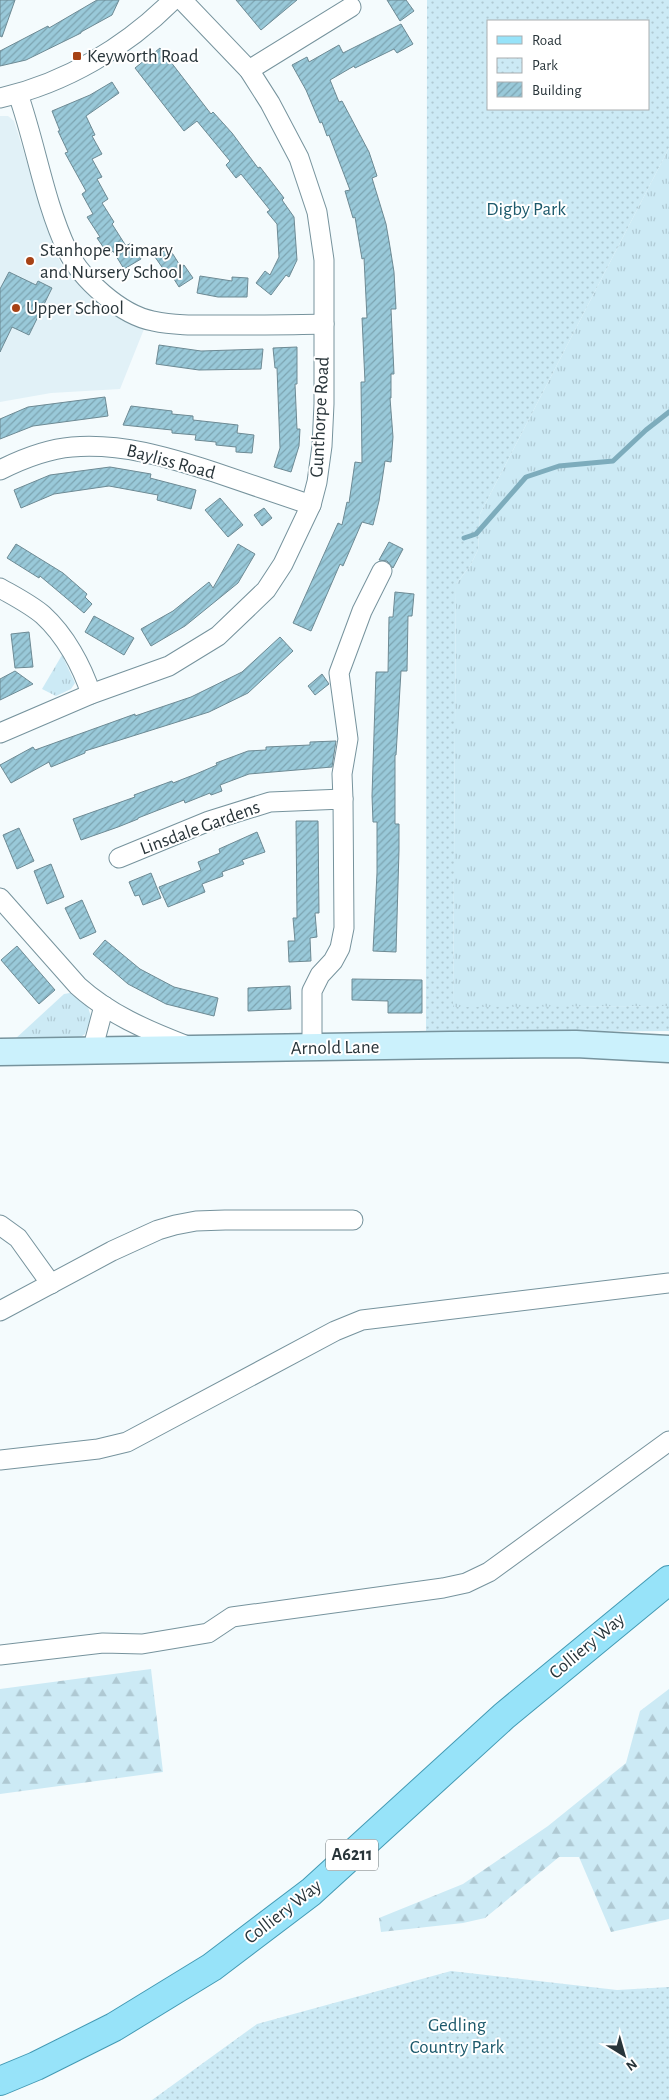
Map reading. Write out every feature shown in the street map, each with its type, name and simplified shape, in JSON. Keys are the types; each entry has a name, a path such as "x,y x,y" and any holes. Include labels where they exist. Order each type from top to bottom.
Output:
{"main road":[{"name":"Colliery Way","path":"0,2081 36,2066 114,2027 212,1967 312,1892 504,1716 669,1580"}],"street":[{"path":"173,0 157,16 120,45 92,63 9,96 68,252 94,285 110,300 128,311 152,321 194,326 324,324"},
{"name":"Gunthorpe Road","path":"0,733 91,694 169,666 218,636 266,590 284,564 311,505 317,482 322,446 324,260 317,212 299,158 270,103 248,70 182,0"},
{"path":"248,70 351,7"},
{"name":"Bayliss Road","path":"0,470 30,458 71,447 100,446 126,448 158,454 311,505"},
{"path":"312,1048 312,991 320,975 333,961 340,948 344,928 342,774 348,739 339,673 362,611 382,571"},
{"path":"0,588 41,614 56,629 71,650 91,694"},
{"name":"Linsdale Gardens","path":"119,858 209,821 270,802 343,799"},
{"path":"0,898 78,986 104,1006 147,1031 198,1050"},
{"path":"92,1051 104,1006"},
{"name":"Arnold Lane","path":"0,1052 576,1044 669,1049"},
{"path":"0,1311 112,1251 158,1230 175,1225 196,1221 225,1220 353,1220"},
{"path":"0,1225 18,1238 51,1284"},
{"path":"0,1460 98,1449 127,1442 335,1331 362,1320 669,1283"},
{"path":"0,1655 103,1643 142,1644 208,1633 232,1617 443,1588 466,1583 489,1572 669,1441"}],"shaded area":[{"name":"Stanhope Primary and Nursery School","path":"0,116 8,116 14,121 56,254 63,267 77,282 114,313 144,329 120,389 51,393 0,402"}],"green space":[{"name":"Digby Park","path":"427,0 669,0 669,148 480,514 478,550 470,566 456,584 453,1007 669,1006 669,1031 426,1033"},
{"path":"669,148 669,1006 453,1008 456,584 470,566 478,550 480,514"},
{"path":"62,655 75,683 71,689 56,696 42,689"},
{"path":"70,993 88,1007 91,1017 85,1034 75,1041 14,1040 64,994"},
{"path":"151,1669 163,1772 0,1794 0,1689"},
{"path":"669,1689 669,1919 611,1932 579,1857 559,1857 485,1918 463,1923 381,1932 379,1918 463,1884 548,1826 626,1763 640,1711"},
{"name":"Gedling Country Park","path":"451,1971 617,1990 669,1987 669,2100 152,2100 257,2024"}],"building":[{"path":"0,0 15,0 2,37 0,36"},
{"path":"97,0 119,0 112,15 81,33 26,60 0,66 0,51 48,26 49,28"},
{"path":"236,0 297,0 261,30"},
{"path":"387,0 406,0 414,11 400,21"},
{"path":"401,24 413,44 397,53 394,49 355,68 354,66 330,80 339,102 342,101 369,152 377,176 372,178 386,224 394,272 396,309 391,309 394,374 391,374 390,398 393,437 391,462 385,461 373,525 362,522 343,566 340,564 311,631 293,623 338,523 342,525 347,502 349,503 355,462 362,463 361,382 365,382 362,318 367,318 364,258 362,259 355,217 353,218 345,191 350,190 329,135 327,136 322,122 320,123 306,90 292,65 307,57 309,62 339,45 343,53"},
{"path":"160,48 211,114 213,112 232,133 258,168 260,167 284,198 282,200 294,217 297,260 289,277 286,275 271,295 256,283 265,271 270,275 279,257 277,224 267,212 270,210 241,174 236,178 226,165 230,161 197,121 184,131 135,68"},
{"path":"112,82 119,93 86,116 95,135 92,136 102,154 92,159 102,177 97,179 108,199 102,203 114,222 112,224 126,246 131,243 141,259 124,269 113,251 108,254 97,238 100,237 87,217 93,214 82,194 86,191 65,153 68,152 58,131 60,131 52,111 90,95"},
{"path":"169,248 181,267 184,265 193,278 179,287 167,268 164,270 155,257"},
{"name":"Upper School","path":"9,272 36,285 38,281 52,288 29,335 12,327 0,352 0,289"},
{"path":"200,276 232,281 232,277 248,278 247,297 218,297 197,293"},
{"path":"159,345 201,351 263,349 261,369 199,370 156,364"},
{"path":"297,347 297,384 295,384 297,429 300,429 299,446 291,472 274,467 280,448 277,368 275,368 273,348"},
{"path":"105,397 108,416 33,426 0,439 0,419 28,407"},
{"path":"131,406 172,411 172,414 193,416 193,420 238,425 237,433 254,435 252,453 236,452 236,447 216,445 216,442 195,440 196,435 172,433 172,430 123,425"},
{"path":"110,467 151,474 150,478 196,490 191,509 157,500 158,495 109,486 54,494 21,508 14,490 50,475"},
{"path":"220,498 243,525 228,537 205,510"},
{"path":"264,508 272,518 262,526 254,515"},
{"path":"389,542 403,549 393,568 387,561 379,560"},
{"path":"16,544 63,573 87,594 85,597 92,604 84,613 40,576 39,578 7,558"},
{"path":"238,544 255,554 238,583 185,626 151,646 141,629 173,611 209,582 213,588"},
{"path":"395,592 414,594 412,616 408,616 407,671 401,671 395,755 395,824 399,824 396,952 373,951 377,873 377,822 373,822 372,796 376,672 388,672 389,617 393,617"},
{"path":"94,616 134,638 124,655 85,632"},
{"path":"29,632 33,667 15,668 11,634"},
{"path":"280,637 293,651 248,693 209,712 85,751 85,753 51,767 49,762 11,783 0,765 33,747 35,750 135,714 135,716 191,697 242,672"},
{"path":"15,671 33,684 0,700 0,679"},
{"path":"322,674 329,684 315,695 308,686"},
{"path":"336,741 332,767 249,774 220,785 222,791 211,795 210,793 185,803 184,800 81,840 73,819 135,797 134,795 172,781 173,783 217,765 216,763 248,751 266,750 266,747 310,745 310,742"},
{"path":"296,821 318,821 319,913 315,913 317,937 310,938 311,961 289,962 288,941 295,941 293,918 297,918"},
{"path":"19,828 34,861 17,869 3,835"},
{"path":"257,832 265,852 242,860 244,864 222,872 223,876 202,884 205,892 168,907 159,887 201,870 198,862 220,853 219,849"},
{"path":"51,864 64,897 47,904 34,871"},
{"path":"151,873 161,898 143,905 139,895 135,896 129,882"},
{"path":"82,900 96,932 80,939 65,908"},
{"path":"105,940 140,969 174,987 218,998 214,1016 166,1004 128,984 93,954"},
{"path":"17,946 55,990 39,1004 1,960"},
{"path":"352,979 422,980 422,1013 388,1013 388,1001 352,1000"},
{"path":"290,986 291,1009 248,1011 248,988"}],"waterway":[{"path":"464,538 476,534 526,477 559,466 613,461 646,430 669,412"}],"place":[{"name":"Keyworth Road","path":"77,56"},
{"name":"Stanhope Primary and Nursery School","path":"30,261"},
{"name":"Upper School","path":"16,308"}]}
